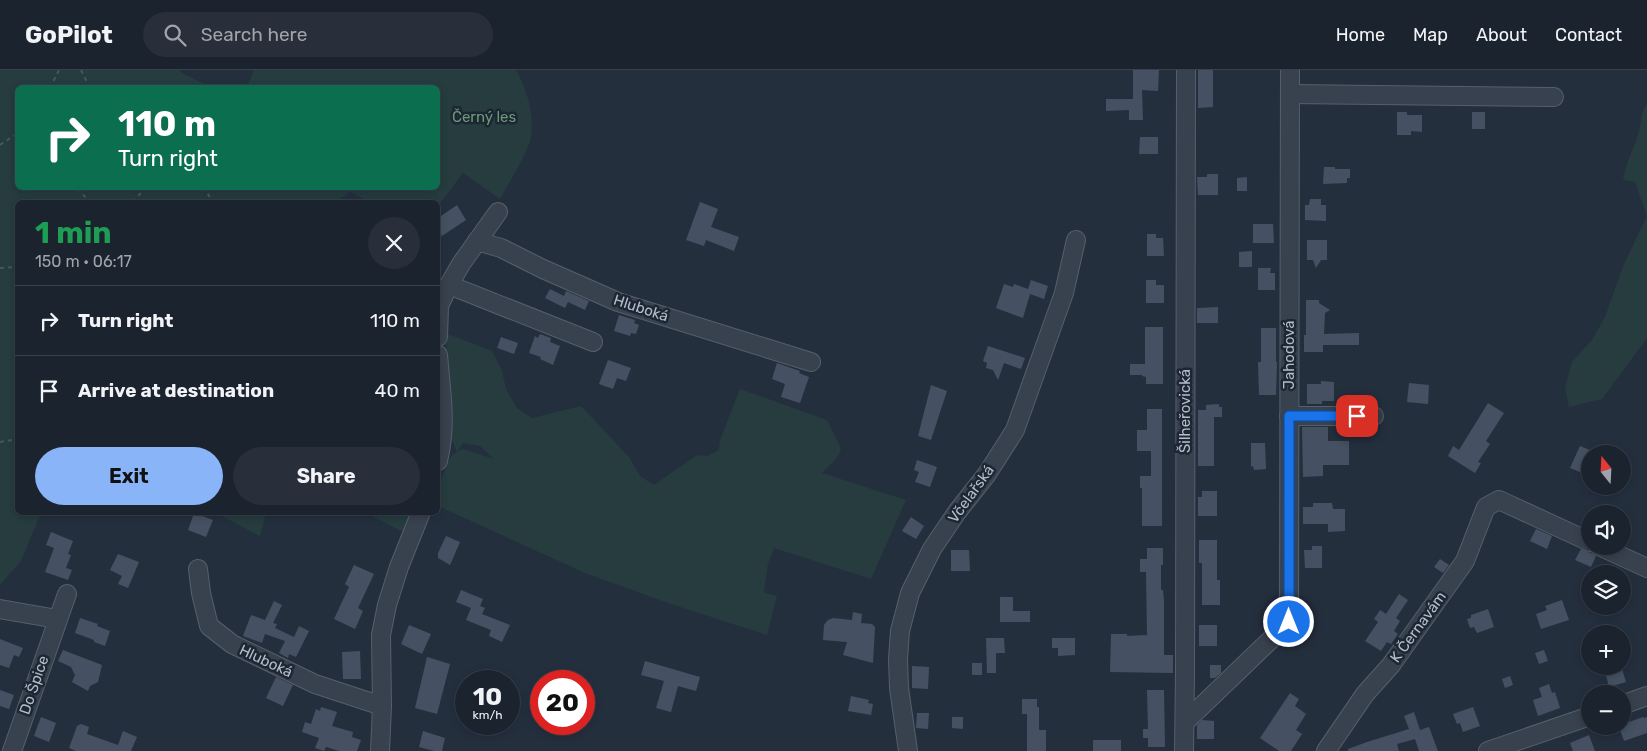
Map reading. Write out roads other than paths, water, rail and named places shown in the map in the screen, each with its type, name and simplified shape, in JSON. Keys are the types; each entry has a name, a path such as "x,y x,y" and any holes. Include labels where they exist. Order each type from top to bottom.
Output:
{"street":[{"name":"Šilheřovická","path":"1184,751 1186,70"},
{"name":"Jahodová","path":"1185,722 1289,622 1290,70"},
{"path":"1290,94 1554,96"},
{"path":"440,304 461,264 498,212"},
{"name":"Včelařská","path":"908,751 899,688 898,659 900,631 910,593 932,549 957,512 987,474 1015,430 1064,292 1076,240"},
{"name":"Hluboká","path":"476,241 501,248 618,302 811,362"},
{"path":"449,284 593,342"},
{"path":"440,375 444,414 440,450"},
{"path":"1289,416 1374,416"},
{"name":"K Černavám","path":"1326,751 1365,694 1391,665 1465,561 1486,507 1499,500 1581,538"},
{"path":"380,751 382,706 381,635 387,605 399,567 420,515"},
{"path":"1619,555 1647,568"},
{"name":"Hluboká","path":"198,569 201,593 209,626 232,644 315,684 382,706"},
{"name":"Do Špice","path":"12,751 67,594"},
{"path":"0,609 57,620"},
{"path":"1631,702 1647,696"},
{"path":"1488,751 1581,719"}],"park label":[{"name":"Černý les","path":"484,117"}]}
